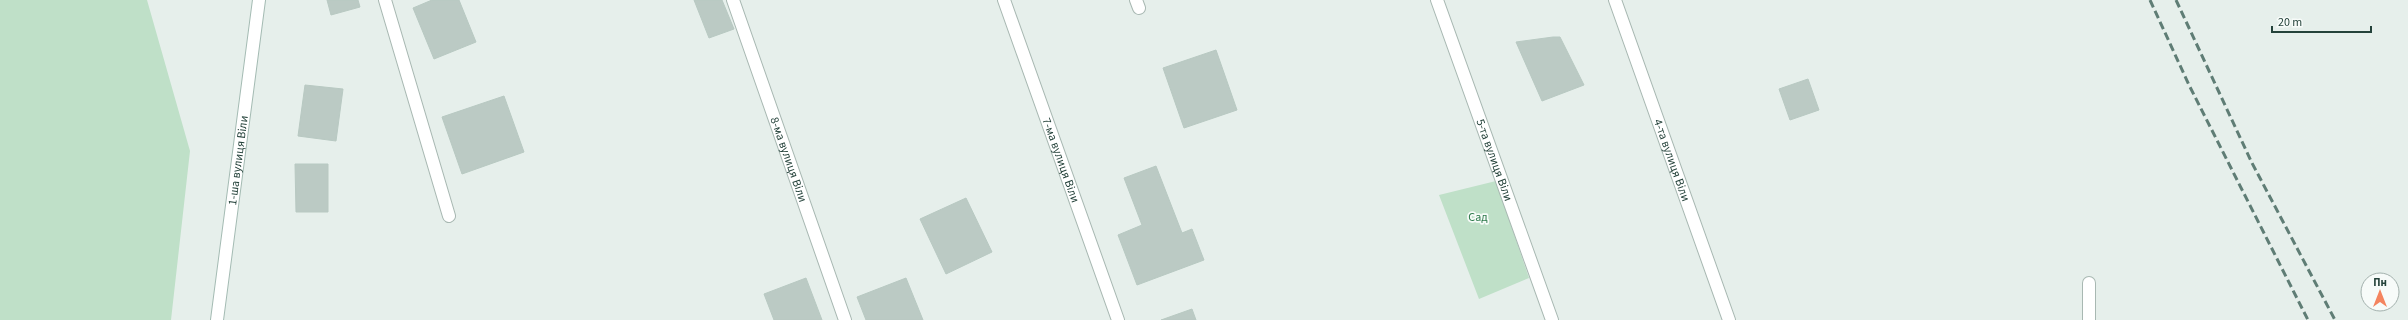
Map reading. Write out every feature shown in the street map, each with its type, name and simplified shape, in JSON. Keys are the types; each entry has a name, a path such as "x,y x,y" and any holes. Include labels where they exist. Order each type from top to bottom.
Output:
{"street":[{"name":"1-ша вулиця Віли","path":"217,320 259,0"},
{"path":"385,0 449,216"},
{"name":"8-ма вулиця Віли","path":"733,0 845,320"},
{"name":"7-ма вулиця Віли","path":"1004,0 1118,320"},
{"name":"5-та вулиця Віли","path":"1437,0 1552,320"},
{"name":"4-та вулиця Віли","path":"1615,0 1729,320"},
{"path":"2089,282 2089,320"}],"green space":[{"path":"0,0 147,0 190,151 171,320 0,320"},
{"name":"Сад","path":"1496,181 1529,278 1479,299 1439,195"}],"building":[{"path":"327,0 358,0 360,7 331,15"},
{"path":"432,0 459,0 476,42 434,59 413,8"},
{"path":"694,0 722,0 734,29 709,38"},
{"path":"1560,37 1584,85 1542,101 1516,42"},
{"path":"1216,50 1237,110 1184,128 1163,68"},
{"path":"1808,79 1819,110 1790,120 1779,89"},
{"path":"305,85 343,89 336,141 298,136"},
{"path":"504,96 524,152 462,174 442,117"},
{"path":"295,164 328,164 328,212 296,212"},
{"path":"1156,166 1182,233 1192,229 1204,260 1137,285 1118,235 1142,225 1124,178"},
{"path":"966,198 992,252 946,274 920,219"},
{"path":"806,278 822,320 774,320 764,294"},
{"path":"906,278 923,320 866,320 857,297"},
{"path":"1192,309 1196,320 1161,320"}],"railway":[{"path":"2150,0 2189,85 2308,320"},
{"path":"2176,0 2252,163 2335,320"}]}
